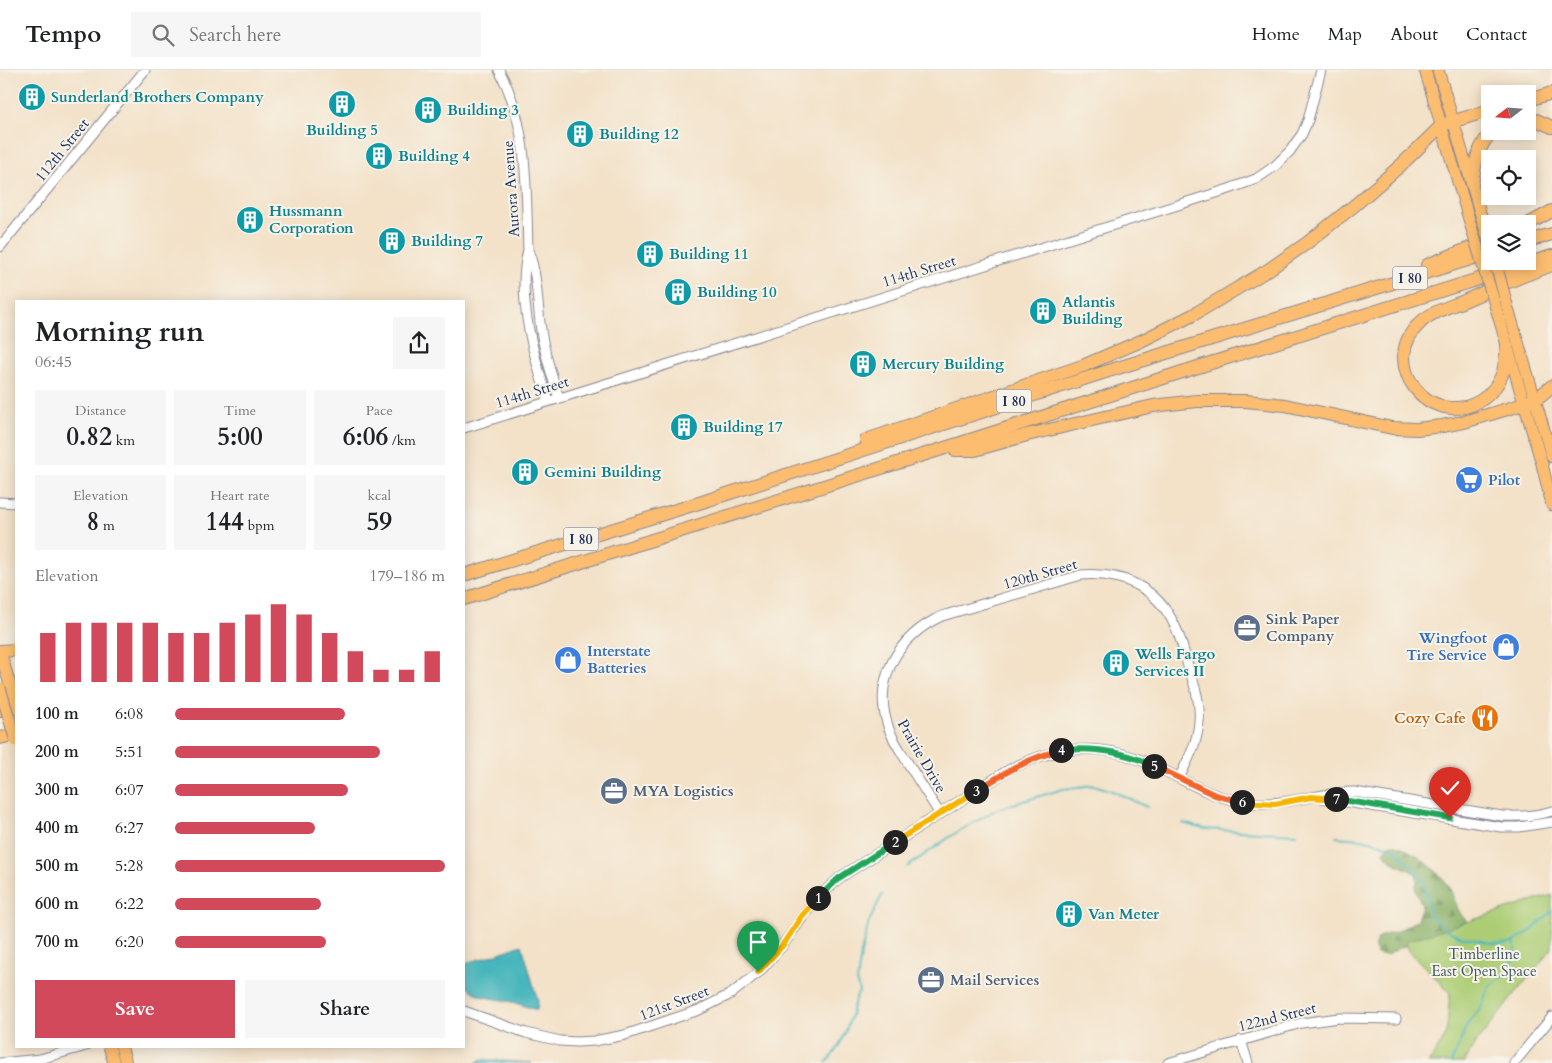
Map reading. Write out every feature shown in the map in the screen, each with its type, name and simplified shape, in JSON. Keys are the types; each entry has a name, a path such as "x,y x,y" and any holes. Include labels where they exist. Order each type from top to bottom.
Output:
{"highway":[{"path":"1536,98 1552,93"},
{"path":"699,502 796,463 1085,365 1172,326 1230,294 1307,243 1355,205 1448,124 1481,113"},
{"path":"1536,120 1552,127"},
{"path":"1472,185 1475,161 1484,140"},
{"path":"1536,220 1552,211"},
{"path":"1536,239 1552,234"},
{"path":"1330,304 1481,244"},
{"name":"I 80","path":"465,575 1124,366 1481,256"},
{"name":"I 80","path":"465,598 942,450 1179,373 1552,256"},
{"path":"1507,346 1502,373 1497,384 1488,397 1473,405 1445,408 1435,404 1418,392 1408,378 1405,369 1406,343 1414,329 1427,317 1522,276 1552,266"},
{"path":"942,450 975,450 1027,435 1153,406 1197,401 1246,401 1285,406 1392,428 1417,429 1464,422 1530,402 1552,386"},
{"path":"0,651 15,650"},
{"path":"0,711 15,707"},
{"path":"0,738 15,734"}],"main road":[{"path":"1425,70 1472,185 1481,215"},
{"path":"1438,70 1448,124 1472,226 1507,346 1552,457"},
{"path":"1497,270 1530,402 1552,505"},
{"path":"0,651 15,736"},
{"path":"5,686 15,705"},
{"path":"110,1048 114,1063"},
{"path":"122,1048 126,1063"}],"street":[{"name":"112th Street","path":"0,247 145,70"},
{"name":"Aurora Avenue","path":"499,70 510,94 520,132 526,173 528,250 524,276 528,321 533,354 548,401"},
{"name":"114th Street","path":"465,428 1220,192 1256,179 1284,158 1302,134 1308,120 1321,70"},
{"name":"Aurora Avenue","path":"528,250 534,264 538,310 544,346 559,398"},
{"path":"0,502 15,503"},
{"name":"120th Street","path":"942,616 1076,576 1102,574 1125,579 1137,584 1153,595 1170,616 1179,636 1196,691 1200,711 1195,744 1179,778"},
{"name":"Prairie Drive","path":"940,814 892,738 884,703 885,682 888,670 899,650 914,633 942,616"},
{"name":"121st Street","path":"465,1011 526,1033 560,1041 577,1042 625,1035 699,1010 731,994 758,972 782,946 813,902 839,878 1018,765 1032,758 1062,750 1113,751 1135,758 1215,795 1244,802 1275,804 1337,792 1354,792 1502,816 1518,817 1552,811"},
{"name":"121st Street","path":"1311,797 1501,826 1519,827 1552,822"},
{"path":"1516,1061 1552,1017"},
{"name":"122nd Street","path":"1168,1063 1287,1026 1320,1019 1396,1019"},
{"path":"1241,1040 1248,1063"},
{"path":"0,1063 40,1059 79,1048"}],"green space":[{"path":"1393,844 1416,855 1445,881 1463,917 1471,924 1409,946 1404,946 1390,954 1377,954 1374,949 1377,939 1396,932 1417,920 1422,905 1416,892 1416,874 1393,862 1384,851 1389,845"},
{"name":"Timberline East Open Space","path":"1552,895 1552,948 1475,1044 1464,1063 1428,1063 1445,1035 1450,993 1409,951 1406,941"}],"water":[{"path":"522,945 538,1001 537,1010 512,1002 480,996 465,986 465,963"},
{"path":"481,1059 532,1063 476,1063"}],"waterway":[{"path":"907,867 951,836 997,809 1063,789 1094,785 1110,790 1147,807"},
{"path":"1183,823 1204,829 1297,834"},
{"path":"1336,837 1361,839 1395,849 1419,874 1427,894 1429,914 1447,930 1459,936 1500,944 1515,942 1532,930 1552,911"},
{"path":"826,1063 838,1048 848,1025 854,1002 859,992 857,983 861,953 869,922 882,895"},
{"path":"1451,1063 1468,1023 1481,1008 1489,986 1500,978 1509,975 1515,942"}],"place":[{"name":"Sunderland Brothers Company","path":"32,97"},
{"name":"Building 5","path":"342,104"},
{"name":"Building 3","path":"428,110"},
{"name":"Building 12","path":"580,134"},
{"name":"Building 4","path":"379,156"},
{"name":"Hussmann Corporation","path":"250,220"},
{"name":"Building 7","path":"392,241"},
{"name":"Building 11","path":"650,254"},
{"name":"Building 10","path":"678,292"},
{"name":"Atlantis Building","path":"1043,311"},
{"name":"Mercury Building","path":"863,364"},
{"name":"Building 17","path":"684,427"},
{"name":"Gemini Building","path":"525,472"},
{"name":"Pilot","path":"1469,480"},
{"name":"Sink Paper Company","path":"1247,628"},
{"name":"Wingfoot Tire Service","path":"1506,647"},
{"name":"Interstate Batteries","path":"568,660"},
{"name":"Wells Fargo Services II","path":"1116,663"},
{"name":"Cozy Cafe","path":"1485,718"},
{"name":"MYA Logistics","path":"614,791"},
{"name":"Van Meter","path":"1069,914"},
{"name":"Mail Services","path":"931,980"}],"route":[{"path":"758,972 782,946 813,902 839,878 1006,771 1032,758 1062,750 1094,749 1113,751 1148,763 1215,795 1244,802 1275,804 1311,797 1450,818"}]}
